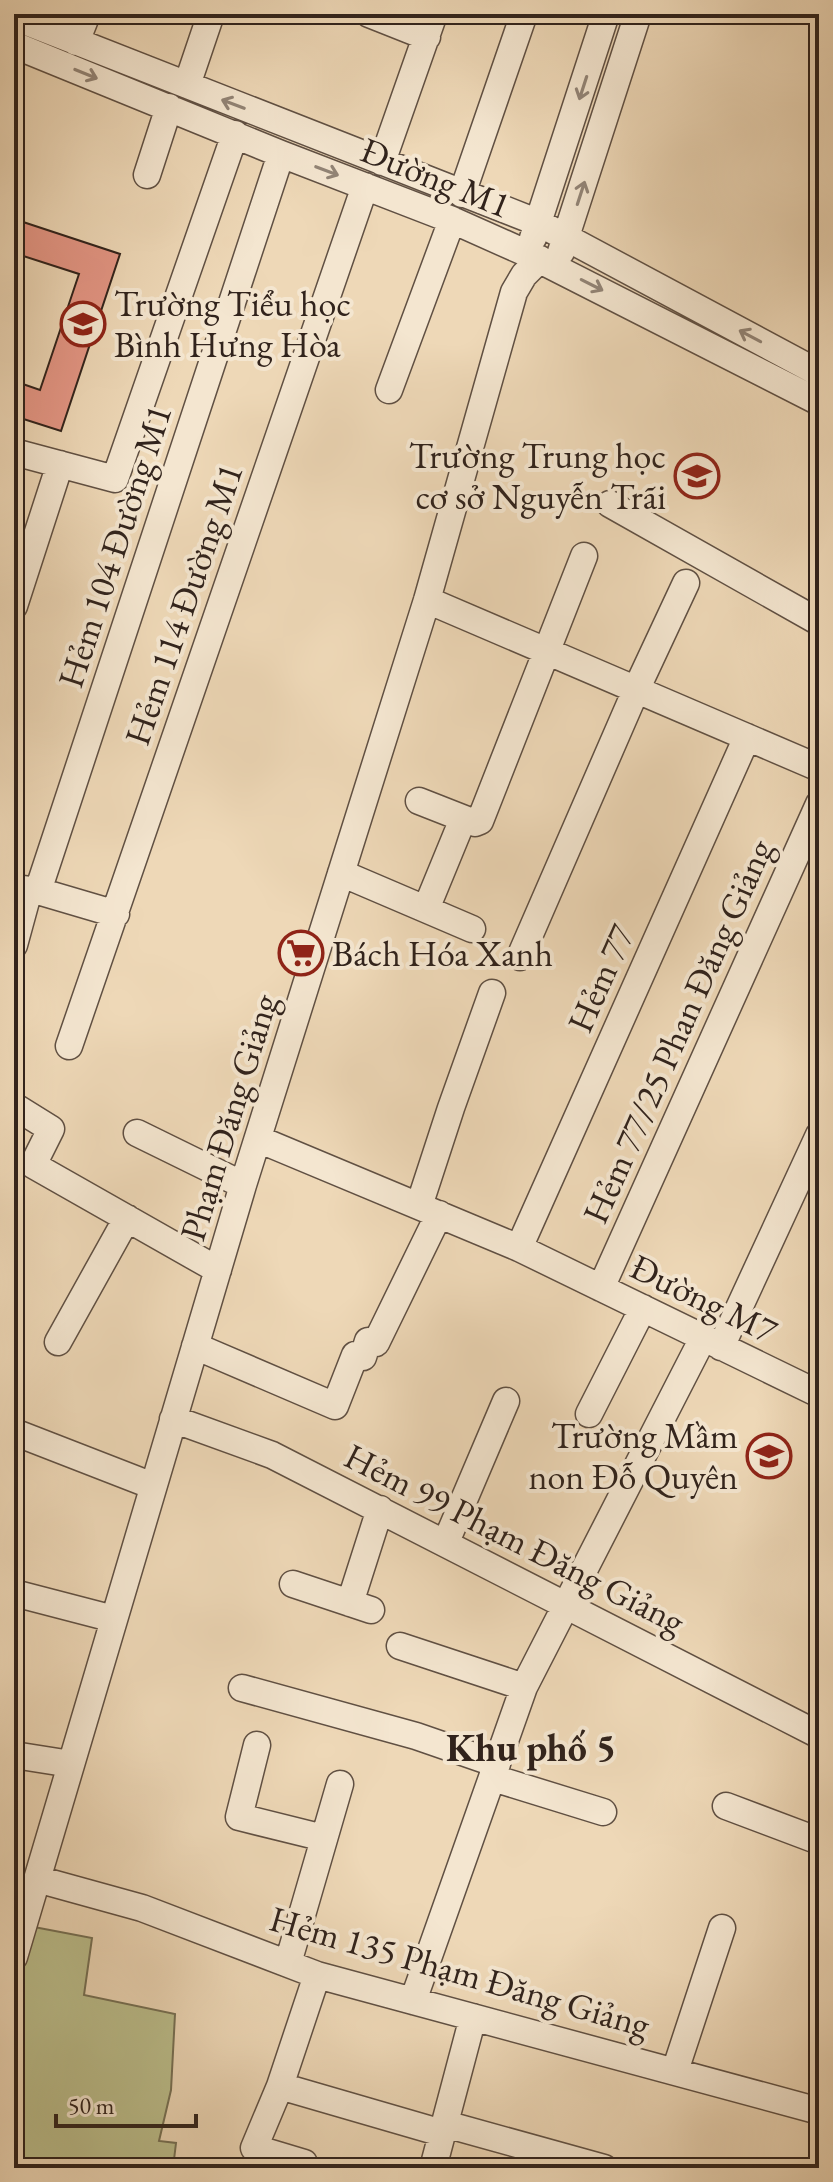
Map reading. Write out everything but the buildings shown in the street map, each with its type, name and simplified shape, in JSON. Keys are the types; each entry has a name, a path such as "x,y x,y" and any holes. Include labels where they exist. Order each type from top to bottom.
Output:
{"street":[{"path":"76,42 87,14"},
{"path":"187,85 211,14"},
{"path":"369,14 431,25 382,162"},
{"path":"462,194 524,14"},
{"name":"Phạm Đăng Giảng","path":"540,259 539,223 606,14"},
{"name":"Phạm Đăng Giảng","path":"14,1957 19,1921 37,1879 243,1185 427,600 514,292 524,275 567,236 638,14"},
{"name":"Đường M1","path":"14,17 539,223 819,373"},
{"name":"Đường M1","path":"14,45 452,220 540,259 819,402"},
{"path":"147,175 169,107"},
{"path":"14,452 115,479 235,134"},
{"name":"Hẻm 104 Đường M1","path":"14,945 27,890 281,154"},
{"name":"Hẻm 114 Đường M1","path":"69,1046 365,186"},
{"path":"389,390 452,220"},
{"path":"15,600 60,464"},
{"path":"610,504 819,622"},
{"path":"419,801 475,823 480,821 584,556"},
{"path":"520,957 686,583"},
{"path":"427,600 819,768"},
{"name":"Hẻm 77","path":"519,1248 747,737"},
{"name":"Hẻm 77/25 Phan Đăng Giảng","path":"601,1288 819,804"},
{"path":"426,909 463,819"},
{"path":"341,873 472,929"},
{"path":"27,890 116,914"},
{"path":"195,1346 335,1406 355,1355 363,1357 368,1341 376,1343 429,1210 451,1108 492,993"},
{"path":"14,1106 51,1129 33,1165 218,1270"},
{"path":"137,1133 243,1185"},
{"path":"413,2001 524,1687 566,1604 712,1342 819,1135"},
{"name":"Đường M7","path":"258,1139 519,1248 819,1394"},
{"path":"58,1342 127,1218"},
{"path":"589,1414 643,1308"},
{"path":"446,1542 506,1401"},
{"name":"Hẻm 99 Phạm Đăng Giảng","path":"173,1419 272,1455 819,1735"},
{"path":"14,1432 153,1486"},
{"path":"293,1584 360,1606 380,1509"},
{"path":"14,1593 114,1619"},
{"path":"400,1646 524,1687"},
{"path":"242,1688 416,1736 495,1771 603,1812"},
{"path":"257,1745 239,1817 324,1838"},
{"path":"14,1755 71,1764"},
{"path":"288,1963 340,1784"},
{"path":"726,1806 819,1841"},
{"name":"Hẻm 135 Phạm Đăng Giảng","path":"37,1879 142,1908 317,1975 819,2111"},
{"path":"675,2071 722,1928"},
{"path":"304,2163 254,2148 280,2086 317,1975"},
{"path":"433,2168 473,2017"},
{"path":"280,2086 435,2131 456,2127 604,2168"}],"green space":[{"path":"34,1927 92,1938 84,1995 175,2014 171,2090 159,2141 176,2143 173,2168 14,2168 14,1996"}],"place":[{"name":"Trường Tiểu học Bình Hưng Hòa","path":"83,324"},
{"name":"Trường Trung học cơ sở Nguyễn Trãi","path":"697,476"},
{"name":"Bách Hóa Xanh","path":"301,953"},
{"name":"Trường Mầm non Đỗ Quyên","path":"769,1456"}],"district":[{"name":"Khu phố 5","path":"531,1748"}]}
